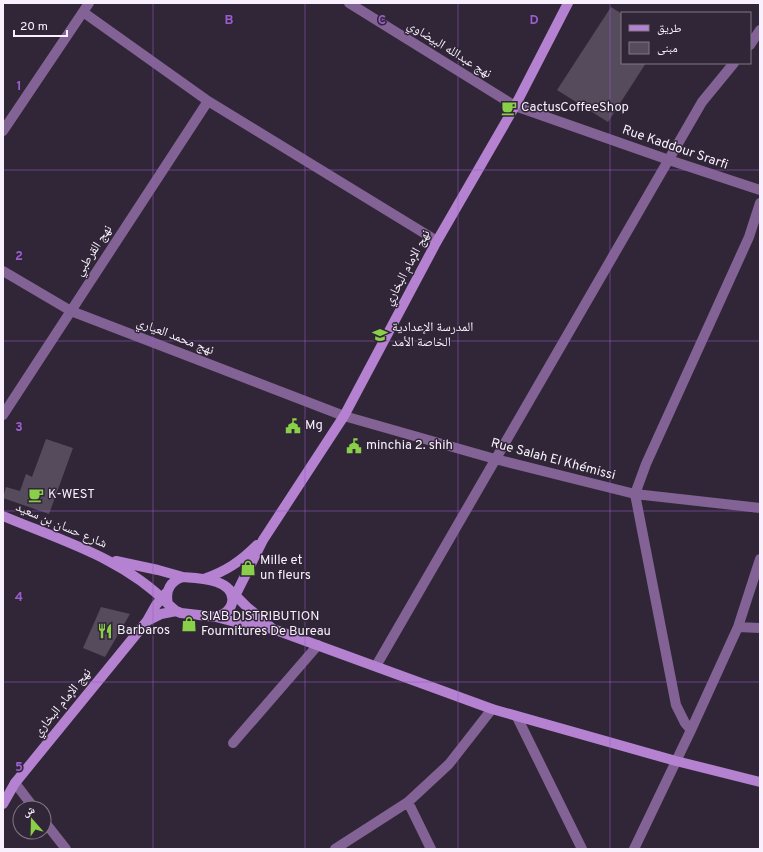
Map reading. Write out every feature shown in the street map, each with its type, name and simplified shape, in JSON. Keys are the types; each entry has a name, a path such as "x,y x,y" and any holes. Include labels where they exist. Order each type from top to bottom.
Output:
{"street":[{"path":"3,132 89,3"},
{"name":"نهج عبدالله البيضاوي","path":"349,3 514,106"},
{"name":"نهج الإمام البخاري","path":"263,540 344,416 437,241 514,106 568,3"},
{"path":"83,12 208,101 437,241"},
{"path":"751,44 760,30"},
{"path":"376,666 702,102 733,64"},
{"name":"نهج القرطبي","path":"3,415 208,101"},
{"name":"Rue Kaddour Srarfi","path":"514,106 760,190"},
{"path":"692,730 685,723 676,705 635,494 646,464 749,237 760,203"},
{"name":"نهج محمد العياري","path":"3,271 71,311 344,416"},
{"name":"Rue Salah El Khémissi","path":"344,416 495,459 635,494 760,508"},
{"name":"شارع حسان بن سعيد","path":"3,516 108,560 134,575 166,598 176,612"},
{"path":"202,579 219,574 235,565 263,540"},
{"path":"216,617 226,612 234,599 263,540"},
{"path":"634,849 676,760 692,730 738,627 760,559"},
{"name":"شارع حسان بن سعيد","path":"108,560 183,577 218,582 227,587 234,599"},
{"name":"نهج الإمام البخاري","path":"3,804 15,783 166,598 169,587 173,582 183,577"},
{"path":"234,599 273,629 492,710 760,782"},
{"name":"نهج الإمام البخاري","path":"146,621 160,614 176,612 216,617 273,629"},
{"path":"738,627 760,628"},
{"path":"233,743 318,645"},
{"path":"335,849 408,802 449,764 492,710"},
{"path":"517,716 582,849"},
{"path":"15,783 28,800"},
{"path":"408,802 431,849"},
{"path":"52,831 66,849"}],"building":[{"path":"611,7 621,13 621,64 645,64 608,122 557,90"},
{"path":"46,439 73,448 49,514 3,498 6,487 20,491 26,474 32,477"},
{"name":"Barbaros","path":"101,607 130,614 105,657 83,648"}],"place":[{"name":"CactusCoffeeShop","path":"509,108"},
{"name":"المدرسة الإعدادية الخاصة الأمد","path":"380,335"},
{"name":"Mg","path":"293,426"},
{"name":"minchia 2. shih","path":"354,446"},
{"name":"K-WEST","path":"36,495"},
{"name":"Mille et un fleurs","path":"248,568"},
{"name":"SIAB DISTRIBUTION Fournitures De Bureau","path":"189,624"},
{"name":"Barbaros","path":"105,631"}]}
